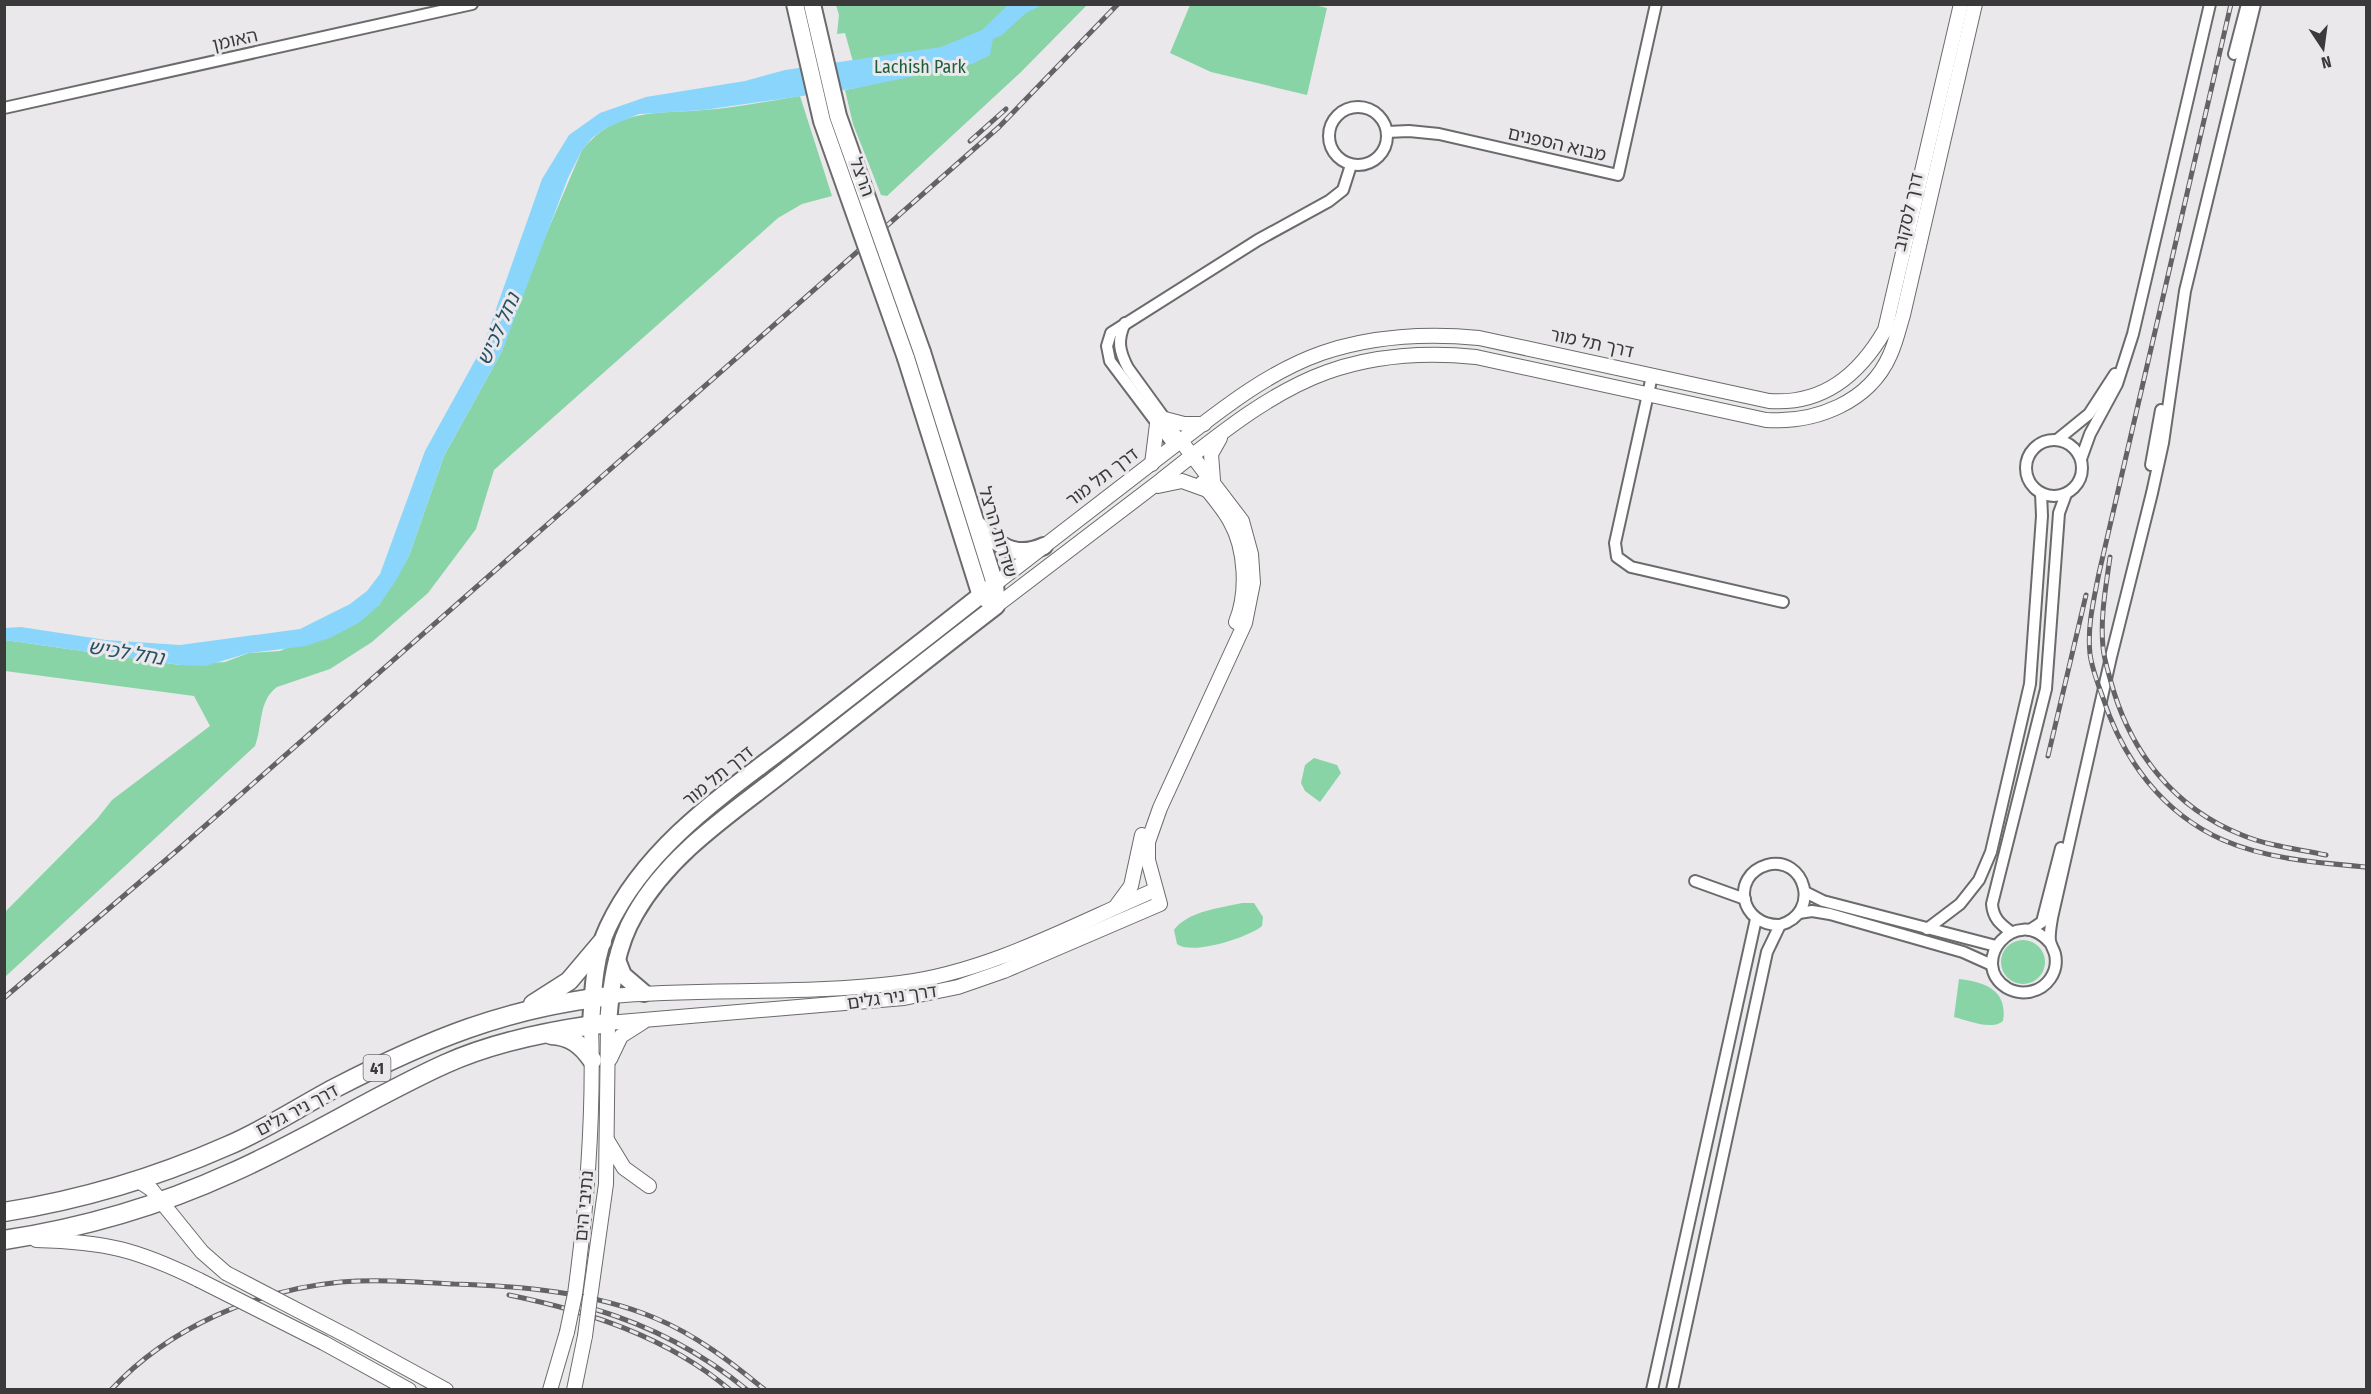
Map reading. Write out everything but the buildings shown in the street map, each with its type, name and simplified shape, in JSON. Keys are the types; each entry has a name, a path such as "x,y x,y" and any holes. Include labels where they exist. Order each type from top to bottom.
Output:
{"highway":[{"path":"519,1011 545,998 568,981 602,942"},
{"name":"דרך ניר גלים","path":"137,1180 172,1168 272,1124 334,1089 414,1050 485,1021 519,1011 601,997"},
{"name":"41","path":"7,1239 104,1218 162,1201 281,1149 446,1064 512,1041 599,1024"},
{"path":"537,1036 563,1036 577,1042 599,1065"},
{"name":"41","path":"4,1212 137,1180"}],"main road":[{"name":"הרצל","path":"795,4 822,121 914,355"},
{"name":"הרצל","path":"812,4 838,116 914,355"},
{"name":"שדרות הרצל","path":"914,355 976,523 995,584 996,606"},
{"name":"שדרות הרצל","path":"914,355 981,596 996,606"},
{"path":"976,523 997,543 1015,552 1024,553 1044,546"},
{"name":"דרך תל מור","path":"599,1024 602,942 634,882 669,841 718,800 995,584"},
{"name":"דרך תל מור","path":"601,997 626,932 649,892 669,866 687,849 996,606"},
{"path":"617,959 623,975 644,993"}],"street":[{"name":"האומן","path":"4,108 472,4"},
{"name":"מבוא הספנים","path":"1387,132 1409,131 1439,134 1618,175 1656,4"},
{"name":"דרך לסקוב","path":"1830,391 1862,363 1885,330 1961,4"},
{"name":"דרך לסקוב","path":"1840,407 1866,387 1891,354 1903,315 1975,4"},
{"path":"2011,932 1999,923 1993,914 1992,903 2046,689 2059,513 2066,494 2080,478 2081,459 2090,434 2117,384 2125,359 2156,239 2210,4"},
{"path":"2030,930 2042,922 2146,492 2184,275 2247,4"},
{"path":"2050,943 2052,918 2097,718 2163,442 2186,291 2255,4"},
{"path":"1350,108 1366,108 1380,117 1387,132 1387,142 1378,158 1361,165 1352,165 1343,161 1331,147 1330,129 1338,115 1350,108"},
{"path":"1150,892 1148,842 1160,808 1245,623 1252,597 1253,573 1242,521 1211,487 1161,422 1122,356 1119,342 1125,322 1258,240 1329,201 1343,190 1352,165"},
{"name":"דרך תל מור","path":"995,584 1203,424 1260,385 1322,353 1402,338 1438,336 1479,338 1769,401 1793,402 1830,391"},
{"name":"דרך תל מור","path":"996,606 1189,458 1270,401 1320,375 1351,365 1438,354 1476,357 1766,420 1808,418 1840,407"},
{"path":"1927,929 1960,904 1979,880 1992,852 2030,684 2042,516 2041,493 2028,477 2028,459 2039,445 2057,440 2089,414 2125,359"},
{"path":"1652,375 1615,543 1617,557 1631,567 1783,602"},
{"path":"1161,422 1203,424"},
{"path":"1152,464 1161,422"},
{"path":"1115,906 1131,886 1139,842 1147,820 1240,610 1243,569 1239,543 1230,520 1211,487 1212,454 1222,434"},
{"path":"2057,440 2072,446 2081,459"},
{"path":"1150,488 1182,481 1211,487"},
{"path":"2041,493 2053,496 2066,494"},
{"path":"1137,861 1150,892"},
{"path":"1780,925 1763,923 1756,919 1747,909 1745,900 1746,884 1751,876 1758,869 1774,864 1790,868 1797,875 1805,892 1824,901 1996,946"},
{"path":"1695,881 1745,900"},
{"name":"דרך ניר גלים","path":"599,1024 904,998 958,987 1004,971 1155,906 1150,892 995,959 951,973 900,983 782,990 644,993 601,997"},
{"path":"1799,913 1805,892"},
{"path":"1672,1389 1767,952 1780,925 1799,913 1812,911 1830,914 1963,952 1992,965"},
{"path":"1652,1389 1721,1071 1754,938 1756,919"},
{"path":"2030,930 2041,934 2050,943 2056,956 2054,973 2048,982 2036,990 2019,992 2009,989 1997,977 1992,965 1996,946 2011,932 2030,930"},
{"path":"599,1065 621,1036 651,1019"},
{"name":"נתיבי הים","path":"550,1389 567,1332 575,1294 599,1065 599,1024"},
{"name":"נתיבי הים","path":"574,1389 585,1336 603,1218 607,1139 599,1065"},
{"path":"607,1139 624,1168 649,1186"},
{"path":"137,1180 162,1201 202,1252 226,1274 446,1389"},
{"path":"7,1239 87,1241 124,1248 155,1258 324,1343 409,1389"}],"green space":[{"path":"1310,4 1327,8 1307,95 1211,72 1170,53 1190,5"},
{"name":"Lachish Park","path":"836,5 1087,5 1021,72 887,196 881,195 853,124 845,90 860,87 845,33 837,34 839,15"},
{"path":"800,96 832,196 802,204 778,218 494,470 476,529 428,593 372,642 330,669 277,687 264,706 255,746 5,977 5,912 97,819 112,800 210,726 194,696 5,671 5,640 180,665 225,662 249,653 280,651 379,605 409,556 444,456 502,351 534,263 582,150 595,136 609,127 638,116 728,108"},
{"path":"1314,758 1337,765 1341,773 1320,802 1305,791 1301,783 1305,765"},
{"path":"1242,903 1254,903 1263,917 1262,926 1220,944 1195,948 1177,944 1174,930 1187,918 1205,911"},
{"path":"2023,940 2038,947 2045,962 2038,977 2023,984 2008,977 2001,962 2008,947"},
{"path":"1959,979 1978,982 1993,990 2002,1002 2003,1021 1986,1025 1954,1017"}],"water":[{"name":"נחל לכיש","path":"1008,5 1042,5 1026,13 1002,35 993,39 990,55 972,64 857,88 704,110 639,114 606,128 592,138 582,150 568,178 502,351 444,456 409,556 379,605 360,622 332,637 306,646 249,653 205,666 180,665 5,640 4,628 21,627 106,640 180,645 300,629 350,604 367,591 380,574 425,451 483,346 542,179 569,135 600,113 646,97 745,81 785,70 941,47 982,30"}],"railway":[{"path":"4,998 181,847 999,127 1118,4"},
{"path":"2231,4 2099,573 2090,623 2090,654 2111,721 2122,742 2148,782 2181,815 2201,829 2223,840 2257,852 2293,859 2366,867"},
{"path":"970,141 1006,109"},
{"path":"2110,557 2103,613 2104,656 2119,708 2130,732 2158,775 2196,810 2218,824 2262,842 2326,855"},
{"path":"2048,756 2086,595"},
{"path":"111,1390 160,1348 187,1330 216,1315 278,1293 309,1286 369,1281 531,1289 607,1302 655,1318 685,1332 726,1359 765,1390"},
{"path":"509,1295 597,1318 653,1341 706,1371 730,1390"},
{"path":"594,1309 635,1323 675,1342 712,1364 747,1390"}]}
